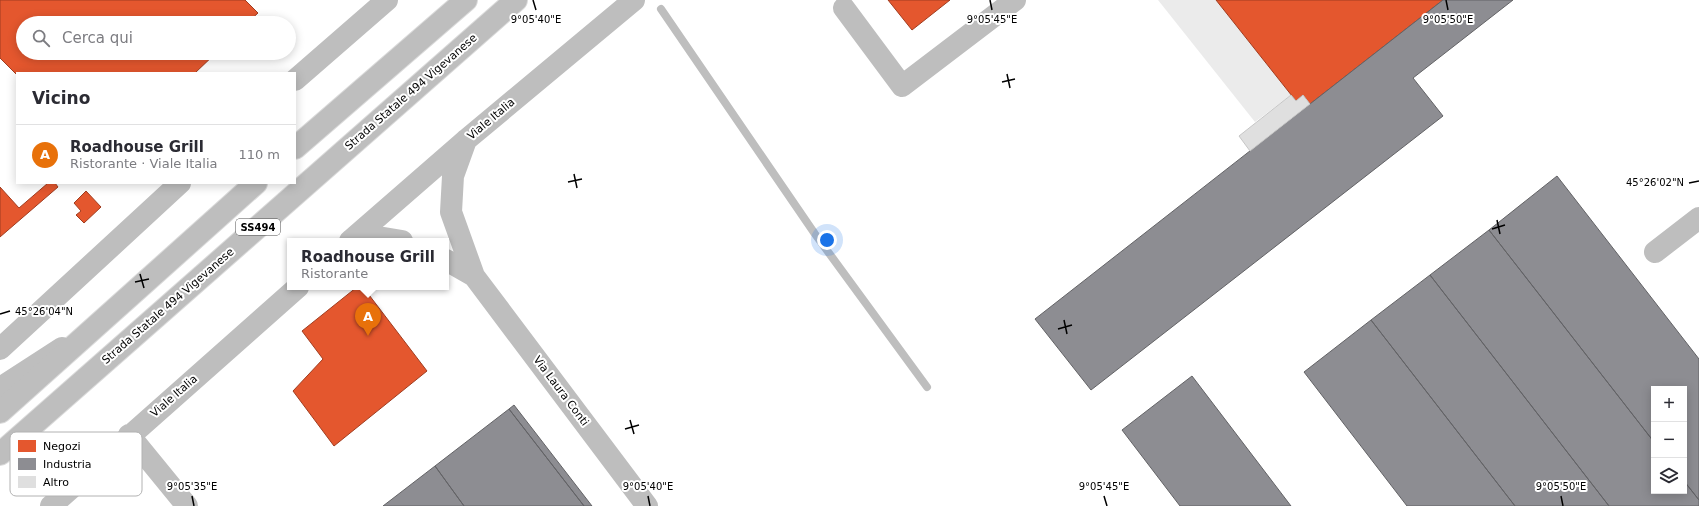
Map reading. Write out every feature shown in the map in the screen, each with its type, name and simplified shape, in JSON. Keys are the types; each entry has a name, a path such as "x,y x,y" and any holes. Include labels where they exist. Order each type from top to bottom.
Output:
{"street":[{"path":"296,147 466,0"},
{"name":"Strada Statale 494 Vigevanese","path":"25,432 516,0"},
{"name":"Viale Italia","path":"354,238 466,140 634,0"},
{"path":"844,8 902,86 1015,0"},
{"path":"296,79 376,3"},
{"name":"Via Laura Conti","path":"466,140 453,176 451,212 474,276 647,506"},
{"path":"0,349 179,184"},
{"name":"SS494","path":"0,412 255,184"},
{"path":"1655,252 1699,218"},
{"name":"Via Laura Conti","path":"449,262 474,276"},
{"name":"Viale Italia","path":"132,432 295,290"},
{"path":"0,388 98,325"},
{"name":"Strada Statale 494 Vigevanese","path":"0,454 10,445"},
{"path":"142,451 187,506"},
{"name":"Viale Italia","path":"51,506 62,496"}],"shaded area":[{"path":"1158,0 1216,0 1291,95 1255,122"}],"building: Negozi":[{"path":"0,0 245,0 258,13 255,16 16,16 16,60 209,60 196,72 16,72 16,74 0,58"},
{"path":"888,0 950,0 912,30"},
{"path":"1216,0 1443,0 1310,104 1303,95 1296,101"},
{"path":"47,184 56,184 58,187 0,237 0,187 19,208"},
{"path":"86,191 101,207 84,223 76,215 81,211 74,203"},
{"path":"353,290 365,290 427,371 334,446 293,391 323,359 302,331"}],"building: Industria":[{"path":"1443,0 1513,0 1413,78 1443,116 1091,390 1035,319"},
{"path":"1557,176 1699,359 1699,500 1687,485 1687,386 1651,386 1651,438 1489,230"},
{"path":"1489,230 1651,438 1651,494 1687,494 1687,485 1699,500 1699,506 1609,506 1430,275"},
{"path":"1430,275 1609,506 1515,506 1371,320"},
{"path":"1371,320 1515,506 1407,506 1304,372"},
{"path":"1192,376 1291,506 1180,506 1122,430"},
{"path":"514,405 592,506 584,506 509,409"},
{"path":"509,409 584,506 464,506 435,466"},
{"path":"435,466 464,506 383,506"}],"building: Altro":[{"path":"1291,95 1296,101 1303,95 1310,104 1250,151 1239,136"}],"waterway":[{"path":"661,9 815,234 927,387"}],"place":[{"name":"Roadhouse Grill","path":"368,336"}]}
